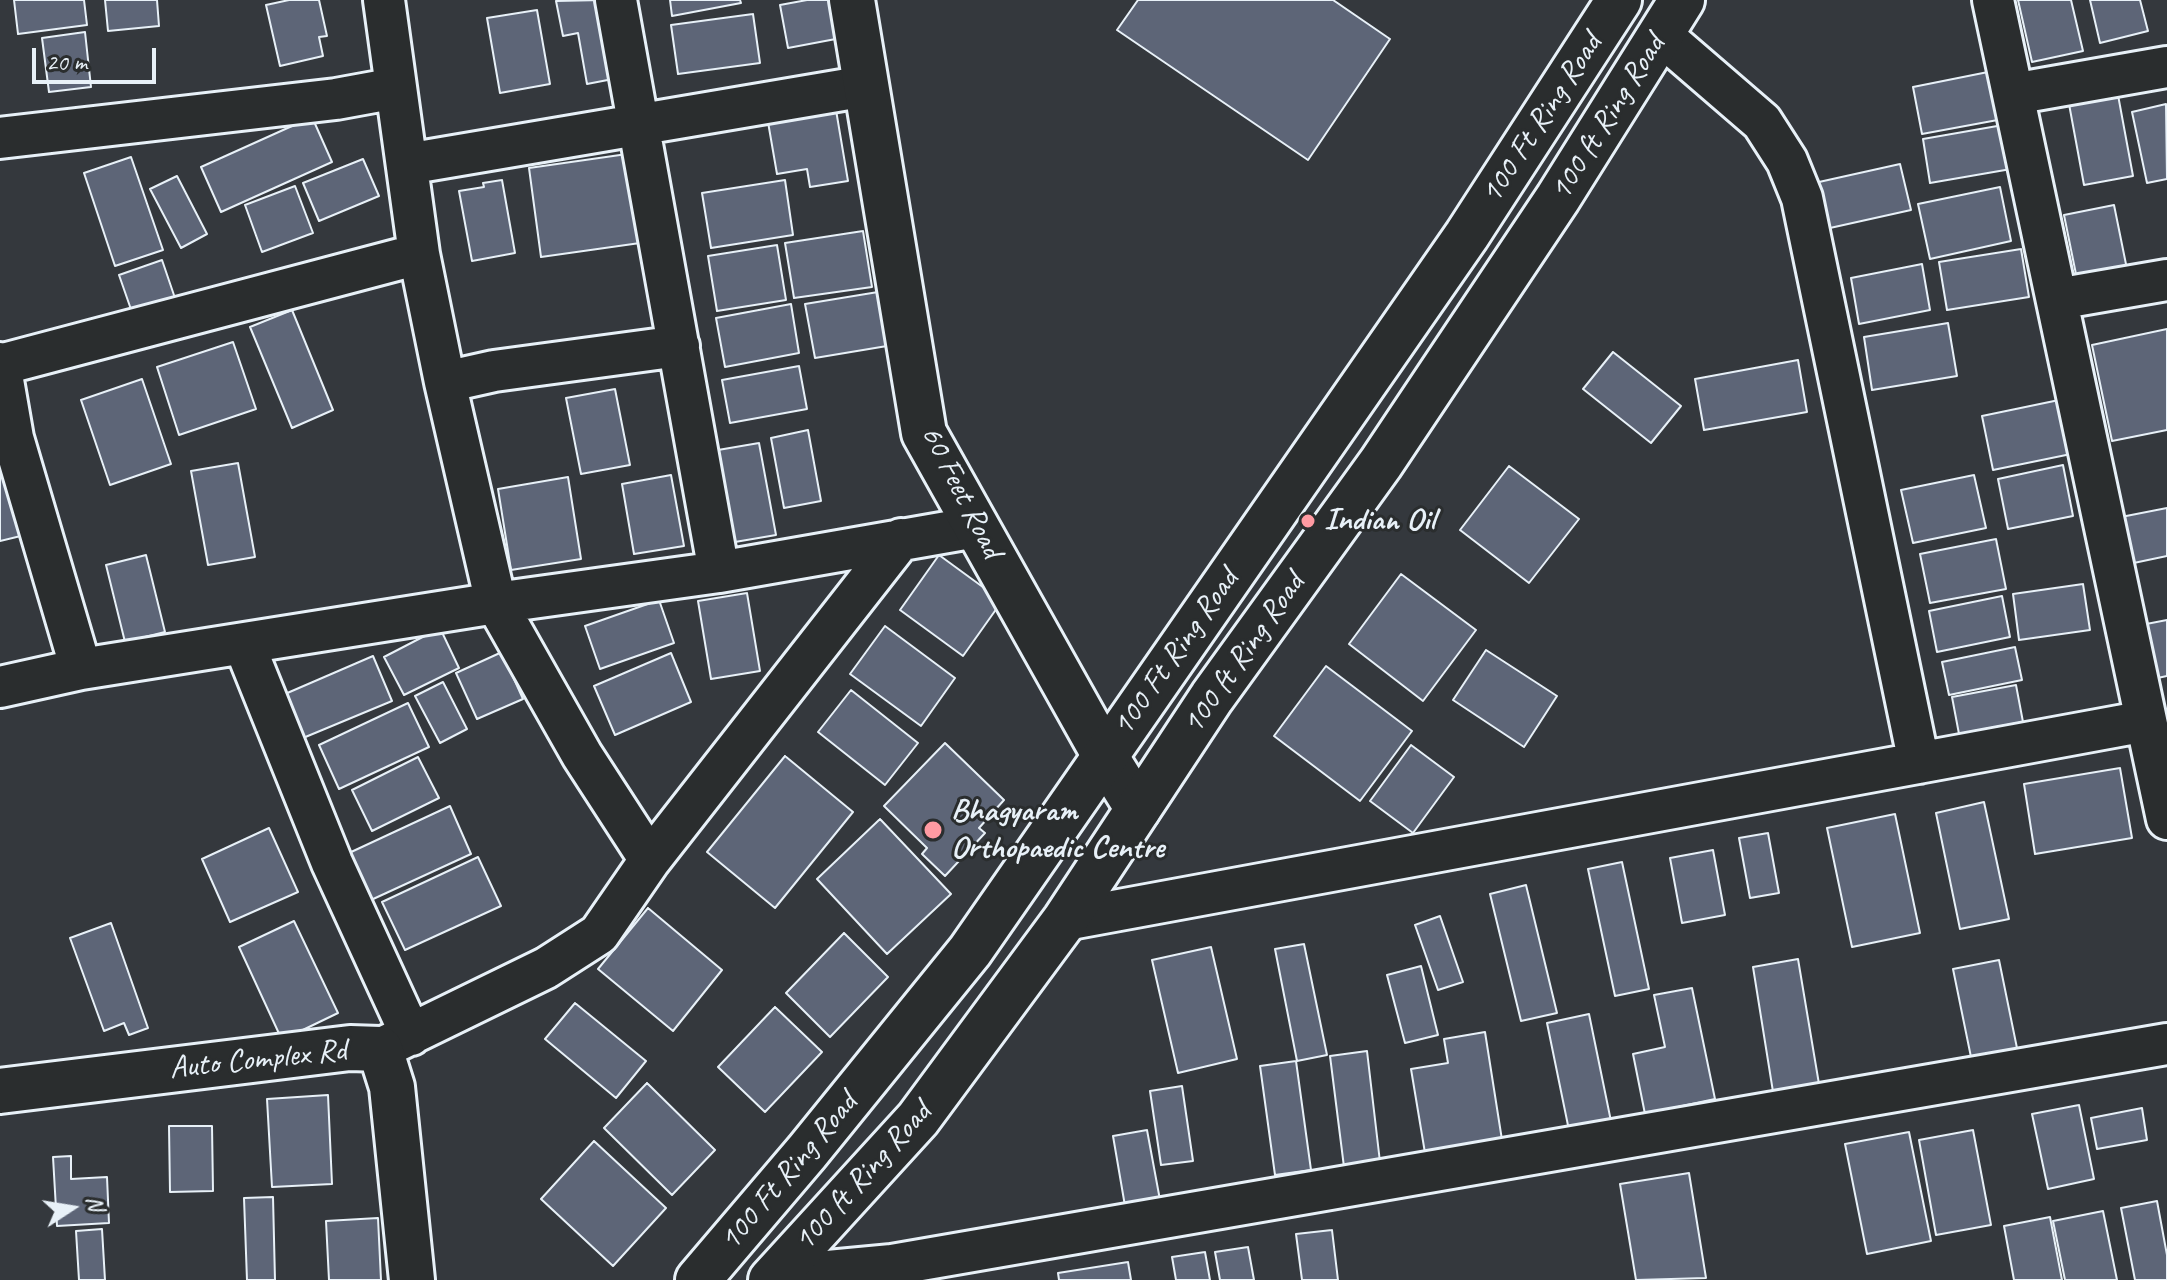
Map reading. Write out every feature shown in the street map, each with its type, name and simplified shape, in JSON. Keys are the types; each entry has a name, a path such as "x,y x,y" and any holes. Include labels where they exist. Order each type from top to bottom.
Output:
{"main road":[{"name":"60 Feet Road","path":"852,0 924,433 1105,756 1138,809"},
{"name":"100 Ft Ring Road","path":"698,1280 807,1152 970,951 1467,235 1619,0"},
{"name":"100 ft Ring Road","path":"773,1278 918,1119 1065,920 1212,697 1381,463 1558,198 1671,17"},
{"name":"Auto Complex Rd","path":"0,1091 395,1042 392,1087 412,1280"}],"street":[{"path":"384,0 419,254 496,603 582,755 650,860"},
{"path":"616,0 719,572"},
{"path":"1993,0 2167,819"},
{"path":"1671,17 1762,122 1787,161 1802,198 1919,763"},
{"path":"2013,94 2167,67"},
{"path":"407,164 866,86"},
{"path":"0,138 336,99 396,88"},
{"path":"81,669 6,439 0,364 419,254"},
{"path":"2057,299 2167,280"},
{"path":"445,382 494,371 679,346"},
{"path":"0,687 81,669 496,603 719,572 976,527"},
{"path":"244,644 332,863 395,1042 546,968 599,934 650,860 901,539"},
{"path":"1065,920 2146,721"},
{"path":"773,1278 892,1265 2167,1044"}],"building":[{"path":"14,0 84,0 87,25 18,34"},
{"path":"105,0 157,0 159,26 108,31"},
{"path":"289,0 319,0 327,36 319,37 323,56 280,66 266,5"},
{"path":"603,0 618,78 587,84 578,33 563,36 556,1"},
{"path":"670,0 740,0 741,3 672,16"},
{"path":"807,0 834,0 841,38 788,48 780,5"},
{"path":"1138,0 1333,0 1390,39 1308,160 1117,30"},
{"path":"2018,0 2071,0 2083,51 2032,62"},
{"path":"2090,0 2140,0 2148,31 2100,43"},
{"path":"537,10 550,84 500,93 487,18"},
{"path":"753,14 760,63 678,74 671,25"},
{"path":"85,32 91,87 49,92 42,38"},
{"path":"1993,71 2003,119 1922,134 1913,87"},
{"path":"2118,95 2133,176 2084,185 2069,104"},
{"path":"2166,104 2167,179 2147,183 2132,112"},
{"path":"836,110 848,181 810,187 807,169 777,174 768,122"},
{"path":"312,117 332,162 221,212 201,167"},
{"path":"2003,125 2011,169 1930,183 1923,139"},
{"path":"627,154 640,243 541,257 529,168"},
{"path":"131,157 163,250 115,266 84,173"},
{"path":"363,159 379,196 319,221 303,183"},
{"path":"1900,164 1911,210 1821,230 1810,184"},
{"path":"177,176 207,234 181,248 150,189"},
{"path":"502,180 515,253 472,261 459,191"},
{"path":"785,180 793,235 711,248 702,193"},
{"path":"295,186 313,233 262,252 245,205"},
{"path":"2000,187 2011,241 1930,259 1918,204"},
{"path":"2114,205 2130,284 2080,294 2064,215"},
{"path":"863,231 872,287 794,298 785,243"},
{"path":"777,245 786,300 717,311 708,256"},
{"path":"2021,249 2029,297 1947,310 1939,262"},
{"path":"162,260 177,304 134,318 119,275"},
{"path":"1922,264 1930,310 1859,324 1851,278"},
{"path":"878,292 887,346 815,358 805,304"},
{"path":"791,304 799,353 725,367 716,318"},
{"path":"292,310 333,410 292,428 250,327"},
{"path":"1948,323 1957,376 1872,390 1864,337"},
{"path":"2167,329 2167,430 2112,441 2092,345"},
{"path":"233,342 256,409 179,435 157,367"},
{"path":"1613,352 1681,406 1651,443 1583,389"},
{"path":"1798,360 1807,412 1704,430 1695,379"},
{"path":"799,366 807,409 730,423 722,380"},
{"path":"142,379 171,464 110,485 81,400"},
{"path":"615,389 630,465 581,474 566,398"},
{"path":"2059,400 2071,454 1993,470 1982,416"},
{"path":"808,430 821,501 784,508 771,438"},
{"path":"759,443 776,535 735,542 718,450"},
{"path":"0,460 29,534 0,541"},
{"path":"238,463 255,557 208,565 191,471"},
{"path":"2063,465 2073,516 2008,529 1998,479"},
{"path":"1509,466 1579,519 1529,583 1460,530"},
{"path":"671,475 684,546 634,554 622,484"},
{"path":"1974,475 1986,528 1913,543 1901,490"},
{"path":"568,477 581,559 511,570 498,489"},
{"path":"2167,508 2167,556 2129,564 2121,517"},
{"path":"1996,539 2006,589 1930,603 1920,554"},
{"path":"146,555 165,632 125,642 106,565"},
{"path":"939,555 1002,601 963,656 900,610"},
{"path":"1401,574 1476,630 1423,701 1349,644"},
{"path":"2083,584 2090,630 2019,640 2013,594"},
{"path":"747,593 760,671 711,679 698,601"},
{"path":"2002,596 2010,637 1937,652 1929,611"},
{"path":"659,600 674,643 600,669 585,626"},
{"path":"2167,620 2167,676 2148,680 2136,626"},
{"path":"885,626 955,678 921,726 850,674"},
{"path":"440,628 459,668 404,695 384,657"},
{"path":"2015,647 2022,680 1949,695 1942,662"},
{"path":"1486,650 1557,696 1524,747 1453,700"},
{"path":"502,652 523,699 477,719 456,673"},
{"path":"671,653 691,702 615,735 594,686"},
{"path":"373,656 392,701 303,738 285,694"},
{"path":"1326,666 1412,731 1360,801 1274,736"},
{"path":"443,682 467,729 440,743 415,696"},
{"path":"2016,685 2023,722 1959,734 1952,697"},
{"path":"851,690 918,743 885,785 818,732"},
{"path":"408,703 429,747 339,789 319,745"},
{"path":"945,743 1004,800 979,828 985,833 945,876 922,854 927,848 884,806"},
{"path":"1411,745 1454,777 1413,833 1370,801"},
{"path":"785,756 853,812 775,908 707,852"},
{"path":"418,757 439,798 372,831 352,790"},
{"path":"2120,768 2132,838 2035,854 2024,784"},
{"path":"1984,802 2009,919 1960,929 1936,813"},
{"path":"450,806 471,854 371,900 349,853"},
{"path":"1895,814 1920,933 1852,947 1827,828"},
{"path":"880,819 951,894 887,954 817,879"},
{"path":"269,828 298,892 230,922 202,859"},
{"path":"1768,833 1779,893 1750,898 1739,838"},
{"path":"1713,850 1725,915 1682,923 1670,858"},
{"path":"478,857 501,906 405,950 382,902"},
{"path":"1622,862 1649,989 1615,996 1588,869"},
{"path":"1526,885 1557,1013 1521,1021 1490,894"},
{"path":"648,908 722,970 673,1031 598,969"},
{"path":"1440,916 1463,982 1438,990 1415,925"},
{"path":"294,921 338,1013 282,1040 239,947"},
{"path":"111,923 148,1028 129,1035 124,1023 104,1031 70,938"},
{"path":"844,933 888,977 830,1037 786,993"},
{"path":"1304,944 1327,1055 1297,1061 1275,949"},
{"path":"1211,947 1237,1059 1178,1073 1152,960"},
{"path":"1798,959 1820,1090 1774,1098 1753,967"},
{"path":"1999,960 2018,1053 1972,1062 1953,969"},
{"path":"1421,966 1438,1035 1405,1043 1387,975"},
{"path":"1692,988 1715,1099 1645,1114 1633,1054 1665,1047 1654,995"},
{"path":"575,1003 646,1061 616,1098 545,1039"},
{"path":"775,1007 822,1052 765,1112 718,1067"},
{"path":"1589,1014 1613,1131 1571,1140 1547,1023"},
{"path":"1485,1032 1502,1140 1425,1153 1411,1069 1448,1063 1444,1039"},
{"path":"1367,1051 1380,1162 1344,1167 1330,1056"},
{"path":"1296,1061 1311,1170 1275,1175 1260,1066"},
{"path":"647,1083 715,1150 672,1195 604,1128"},
{"path":"1182,1086 1193,1161 1161,1165 1150,1091"},
{"path":"328,1095 332,1184 272,1187 267,1099"},
{"path":"2079,1105 2094,1179 2048,1189 2032,1114"},
{"path":"2142,1108 2147,1140 2097,1149 2091,1118"},
{"path":"169,1126 212,1126 213,1191 170,1192"},
{"path":"1147,1130 1160,1200 1125,1206 1113,1136"},
{"path":"1973,1130 1991,1225 1936,1235 1919,1140"},
{"path":"1909,1132 1931,1241 1867,1254 1845,1144"},
{"path":"594,1141 666,1208 613,1266 541,1199"},
{"path":"71,1156 71,1179 107,1177 109,1223 57,1226 53,1157"},
{"path":"1689,1173 1706,1278 1636,1280 1620,1184"},
{"path":"273,1197 275,1280 247,1280 244,1198"},
{"path":"2157,1201 2167,1255 2167,1280 2135,1280 2121,1208"},
{"path":"2103,1211 2117,1280 2065,1280 2053,1221"},
{"path":"2050,1217 2062,1280 2014,1280 2004,1226"},
{"path":"378,1218 381,1280 329,1280 326,1221"},
{"path":"102,1229 105,1280 79,1280 76,1231"},
{"path":"1332,1230 1338,1280 1302,1280 1296,1234"},
{"path":"1248,1247 1254,1280 1220,1280 1215,1252"},
{"path":"1205,1252 1210,1280 1176,1280 1172,1257"},
{"path":"1128,1262 1131,1280 1059,1280 1058,1273"}],"place":[{"name":"Indian Oil","path":"1308,521"},
{"name":"Bhagyaram Orthopaedic Centre","path":"933,830"}]}
